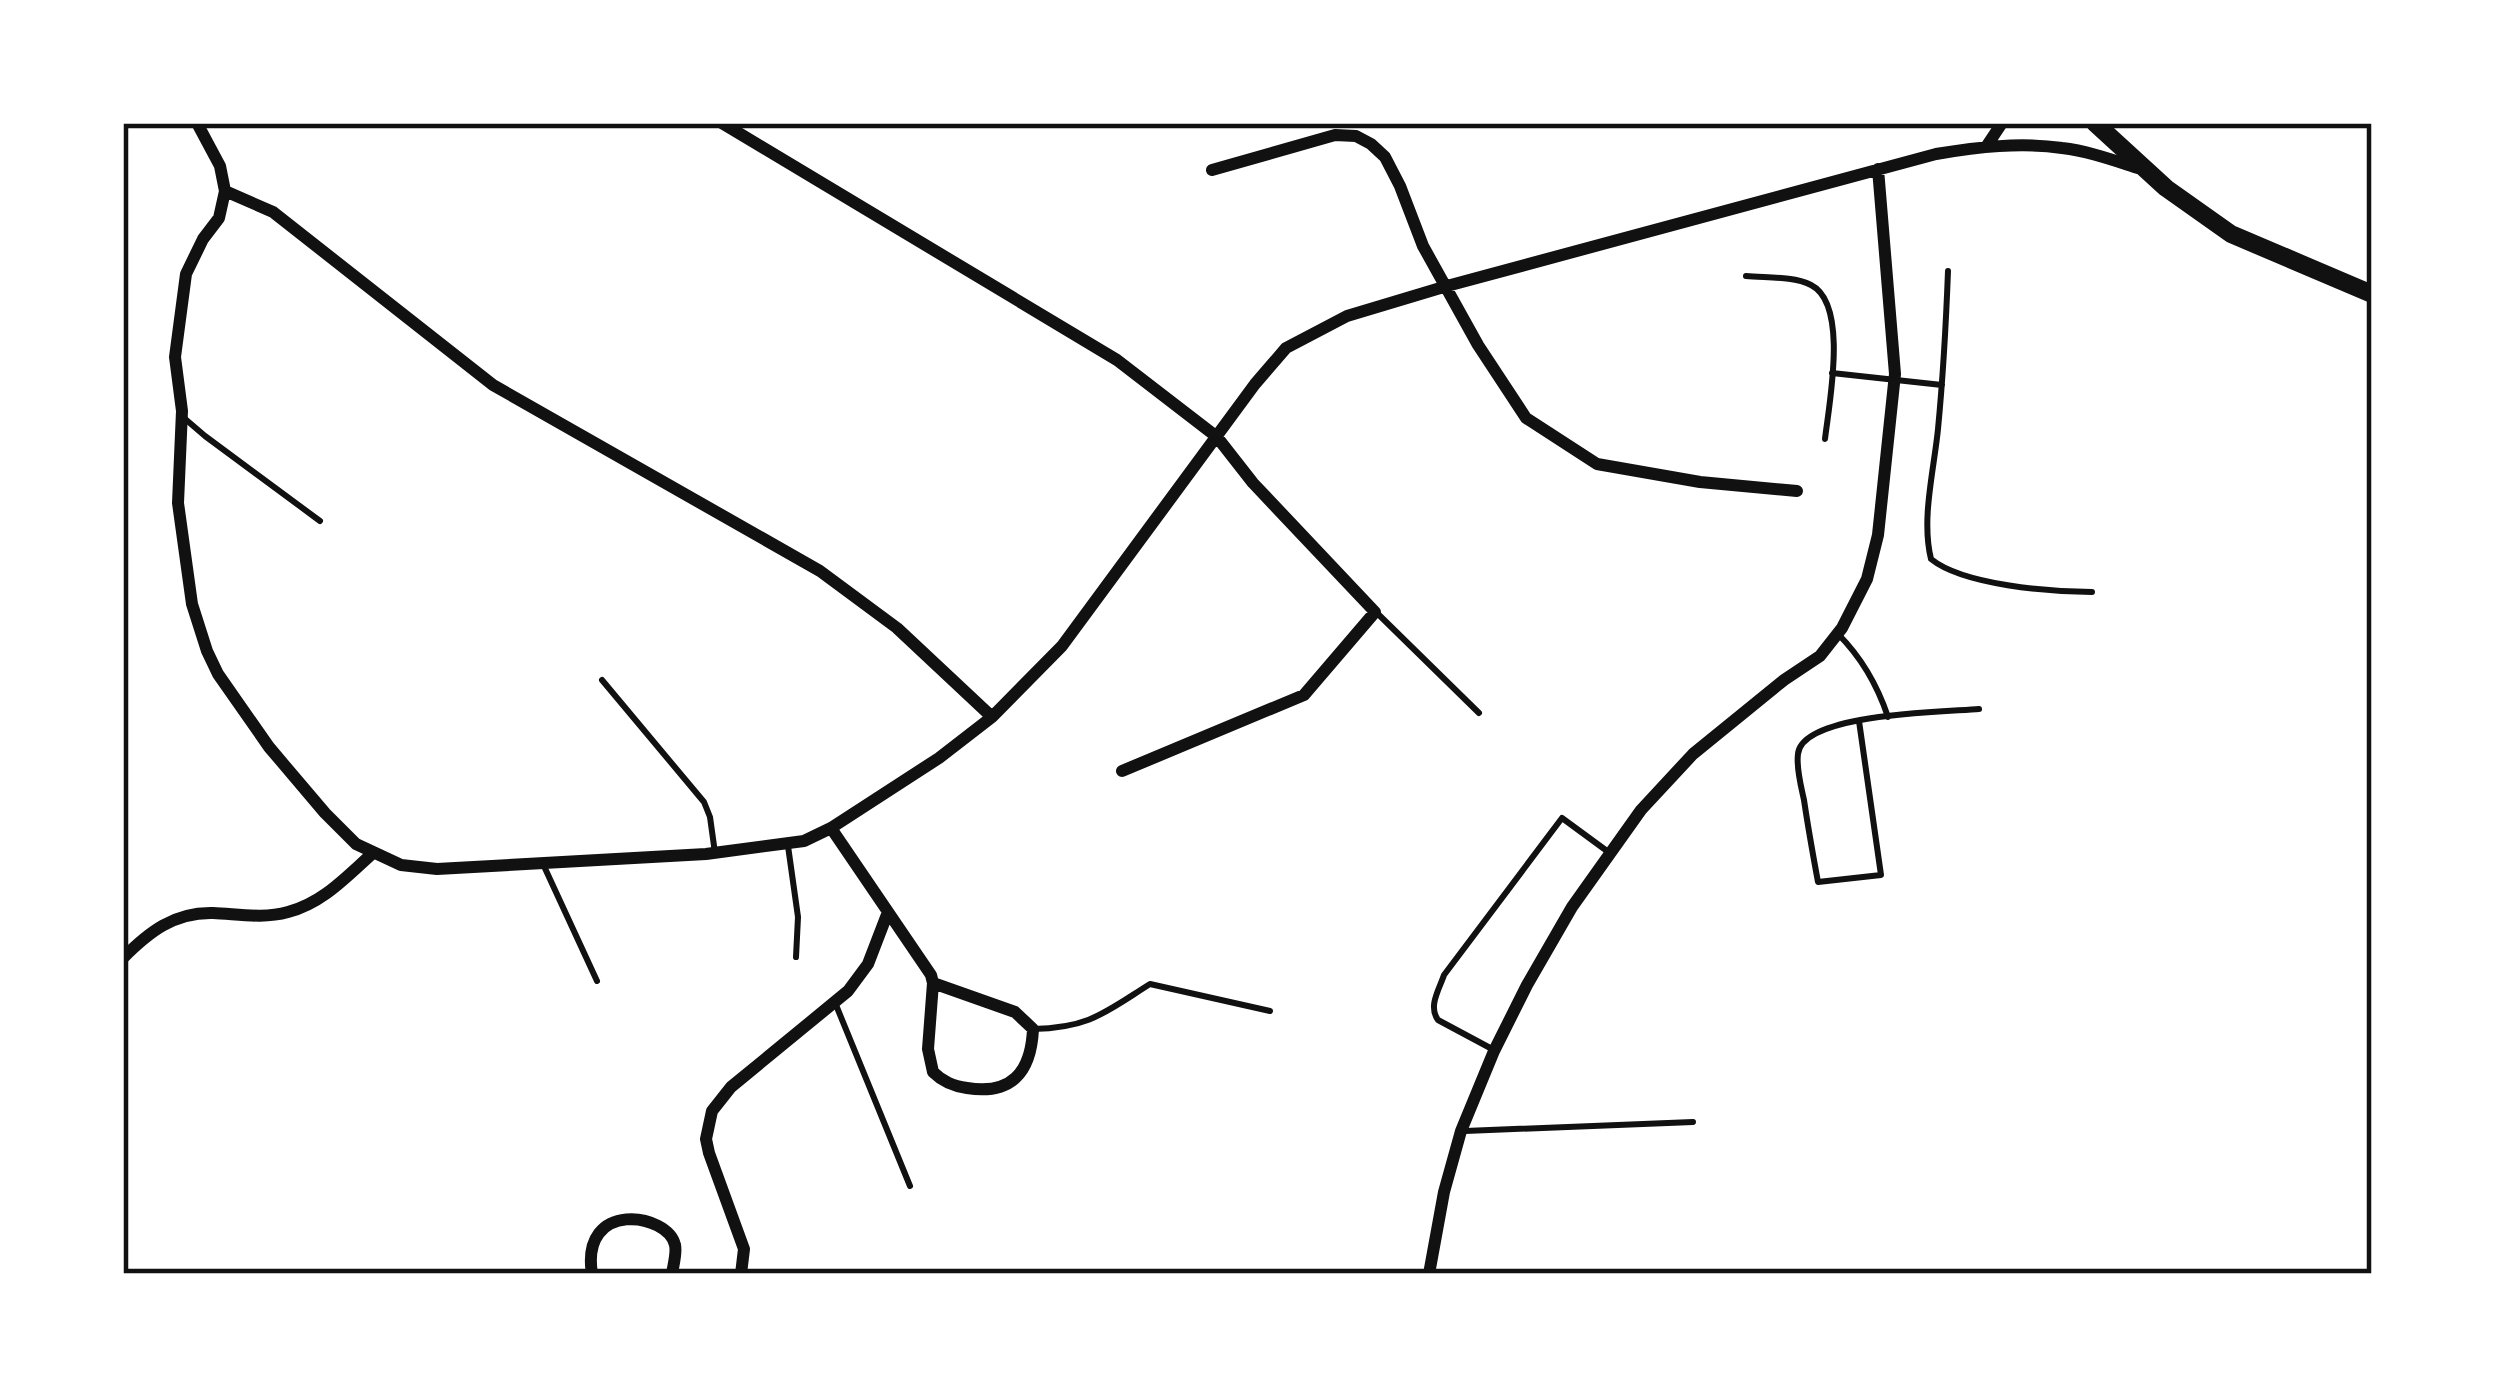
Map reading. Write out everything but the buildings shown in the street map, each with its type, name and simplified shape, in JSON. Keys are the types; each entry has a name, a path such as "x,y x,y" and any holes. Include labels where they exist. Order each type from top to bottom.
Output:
{"main road":[{"path":"2095,123 2187,204 2231,233 2372,294"}],"street":[{"path":"197,123 220,166 225,191 219,218 186,274 175,358 182,416 178,502 191,604 218,674 325,813 373,854 401,865 437,869 716,853 804,841 831,828 939,758 992,717 1062,646 1286,348 1347,316 1936,154 1986,147 2062,148 2145,170"},
{"path":"722,123 1117,359 1216,437 1375,612 1304,695 1122,771"},
{"path":"1986,147 2002,123"},
{"path":"1212,170 1335,135 1356,136 1371,144 1385,157 1423,246 1478,345 1526,418 1597,464 1700,482 1797,491"},
{"path":"1429,1274 1461,1131 1494,1051 1572,907 1641,811 1693,754 1820,656 1850,615 1868,579 1878,535 1895,379 1878,169"},
{"path":"225,191 272,212 493,385 820,571 897,628 992,717"},
{"path":"831,828 931,975 928,1049 933,1072 952,1085 987,1091 1007,1086 1024,1067 1033,1030 1015,1012 933,983"},
{"path":"123,958 167,922 183,916 289,912 320,899 373,854"},
{"path":"741,1274 744,1249 706,1139 712,1111 731,1087 848,991 868,964 888,912"},
{"path":"592,1274 597,1234 606,1224 623,1219 658,1225 667,1232 675,1245 672,1274"}],"lane":[{"path":"1948,272 1929,514 1930,559 1948,569 2037,590 2092,592"},
{"path":"1745,276 1808,283 1825,296 1831,313 1832,374 1825,439"},
{"path":"1832,374 1942,386"},
{"path":"182,416 320,521"},
{"path":"1375,612 1479,713"},
{"path":"1838,634 1856,652 1888,717"},
{"path":"602,680 704,802 716,853"},
{"path":"1858,721 1881,875 1818,882 1798,754 1801,742 1813,733 1858,721 1979,709"},
{"path":"1494,1051 1438,1020 1434,1002 1444,975 1562,818 1610,854"},
{"path":"787,843 797,917 796,957"},
{"path":"542,863 597,981"},
{"path":"1033,1030 1068,1028 1107,1012 1150,984 1270,1011"},
{"path":"834,1002 910,1186"},
{"path":"1461,1131 1693,1123"}]}
